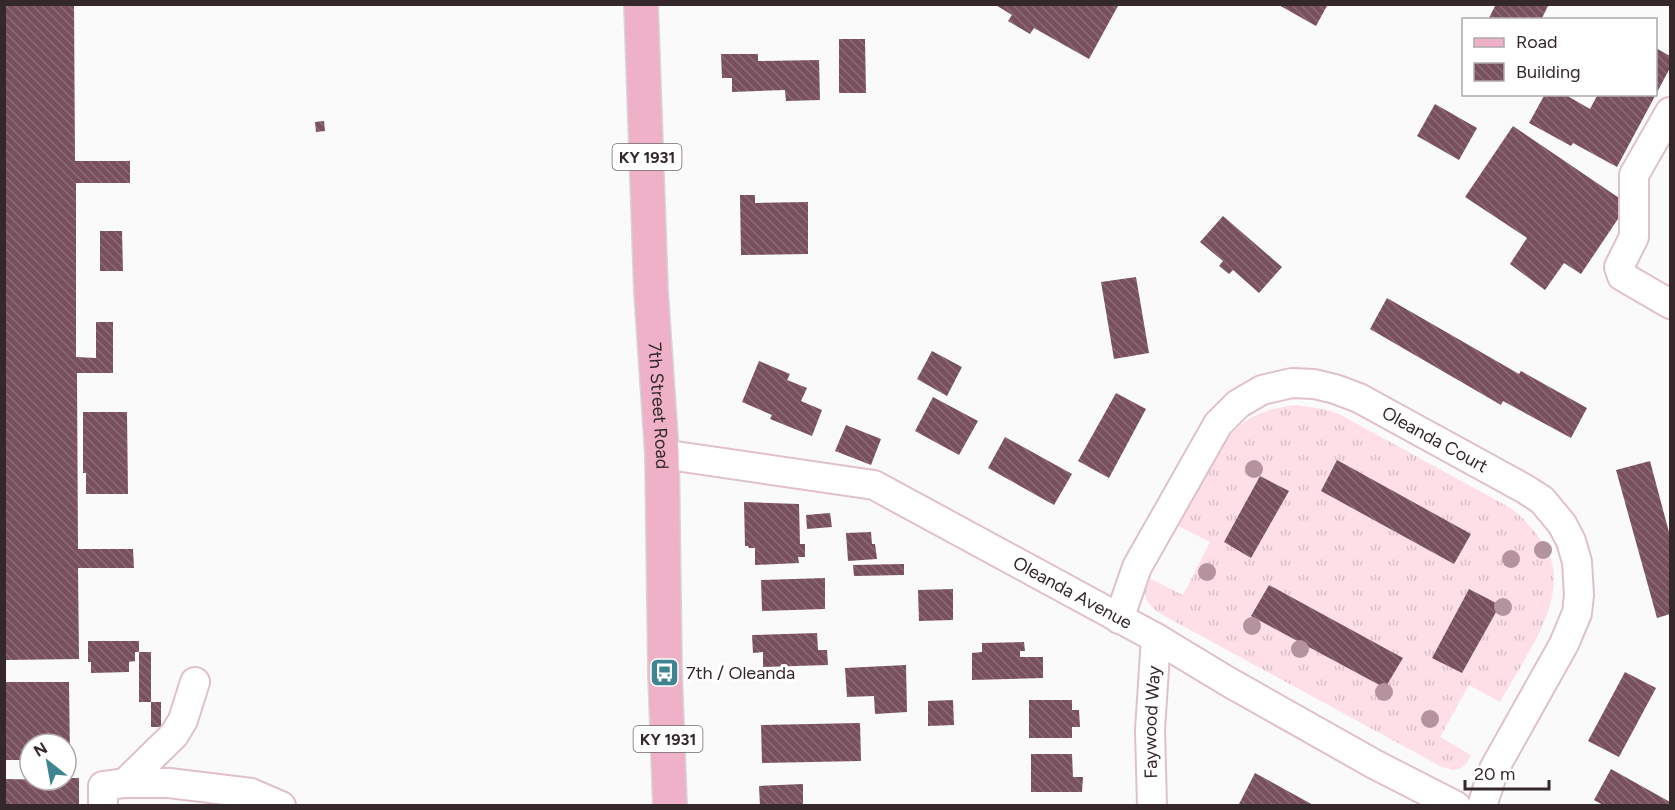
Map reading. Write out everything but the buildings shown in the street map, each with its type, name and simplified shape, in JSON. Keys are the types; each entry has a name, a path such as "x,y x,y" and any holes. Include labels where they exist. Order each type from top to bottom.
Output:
{"main road":[{"name":"7th Street Road","path":"641,4 651,291 662,454 665,672 670,806"}],"street":[{"path":"1671,112 1635,175 1634,237 1619,267 1622,276 1671,304"},
{"name":"Oleanda Court","path":"1119,619 1137,567 1218,424 1238,404 1262,390 1292,383 1325,386 1359,398 1542,500 1562,524 1578,562 1579,595 1576,613 1564,644 1494,769 1482,806"},
{"name":"Oleanda Avenue","path":"662,454 874,484 1156,638 1374,764 1455,806"},
{"name":"Faywood Way","path":"1152,806 1150,730 1156,638"},
{"path":"125,783 174,735 183,720 195,682"},
{"path":"103,806 103,786 125,783 168,783 251,793 281,806"}],"green space":[{"path":"1296,405 1324,409 1339,414 1507,506 1528,524 1548,552 1554,570 1553,593 1549,609 1535,642 1500,702 1469,685 1440,737 1471,755 1461,768 1453,770 1442,767 1161,614 1146,599 1147,584 1151,579 1183,595 1210,542 1178,526 1216,454 1226,441 1236,429 1252,417 1270,410"}],"place":[{"name":"7th / Oleanda","path":"665,673"}]}
